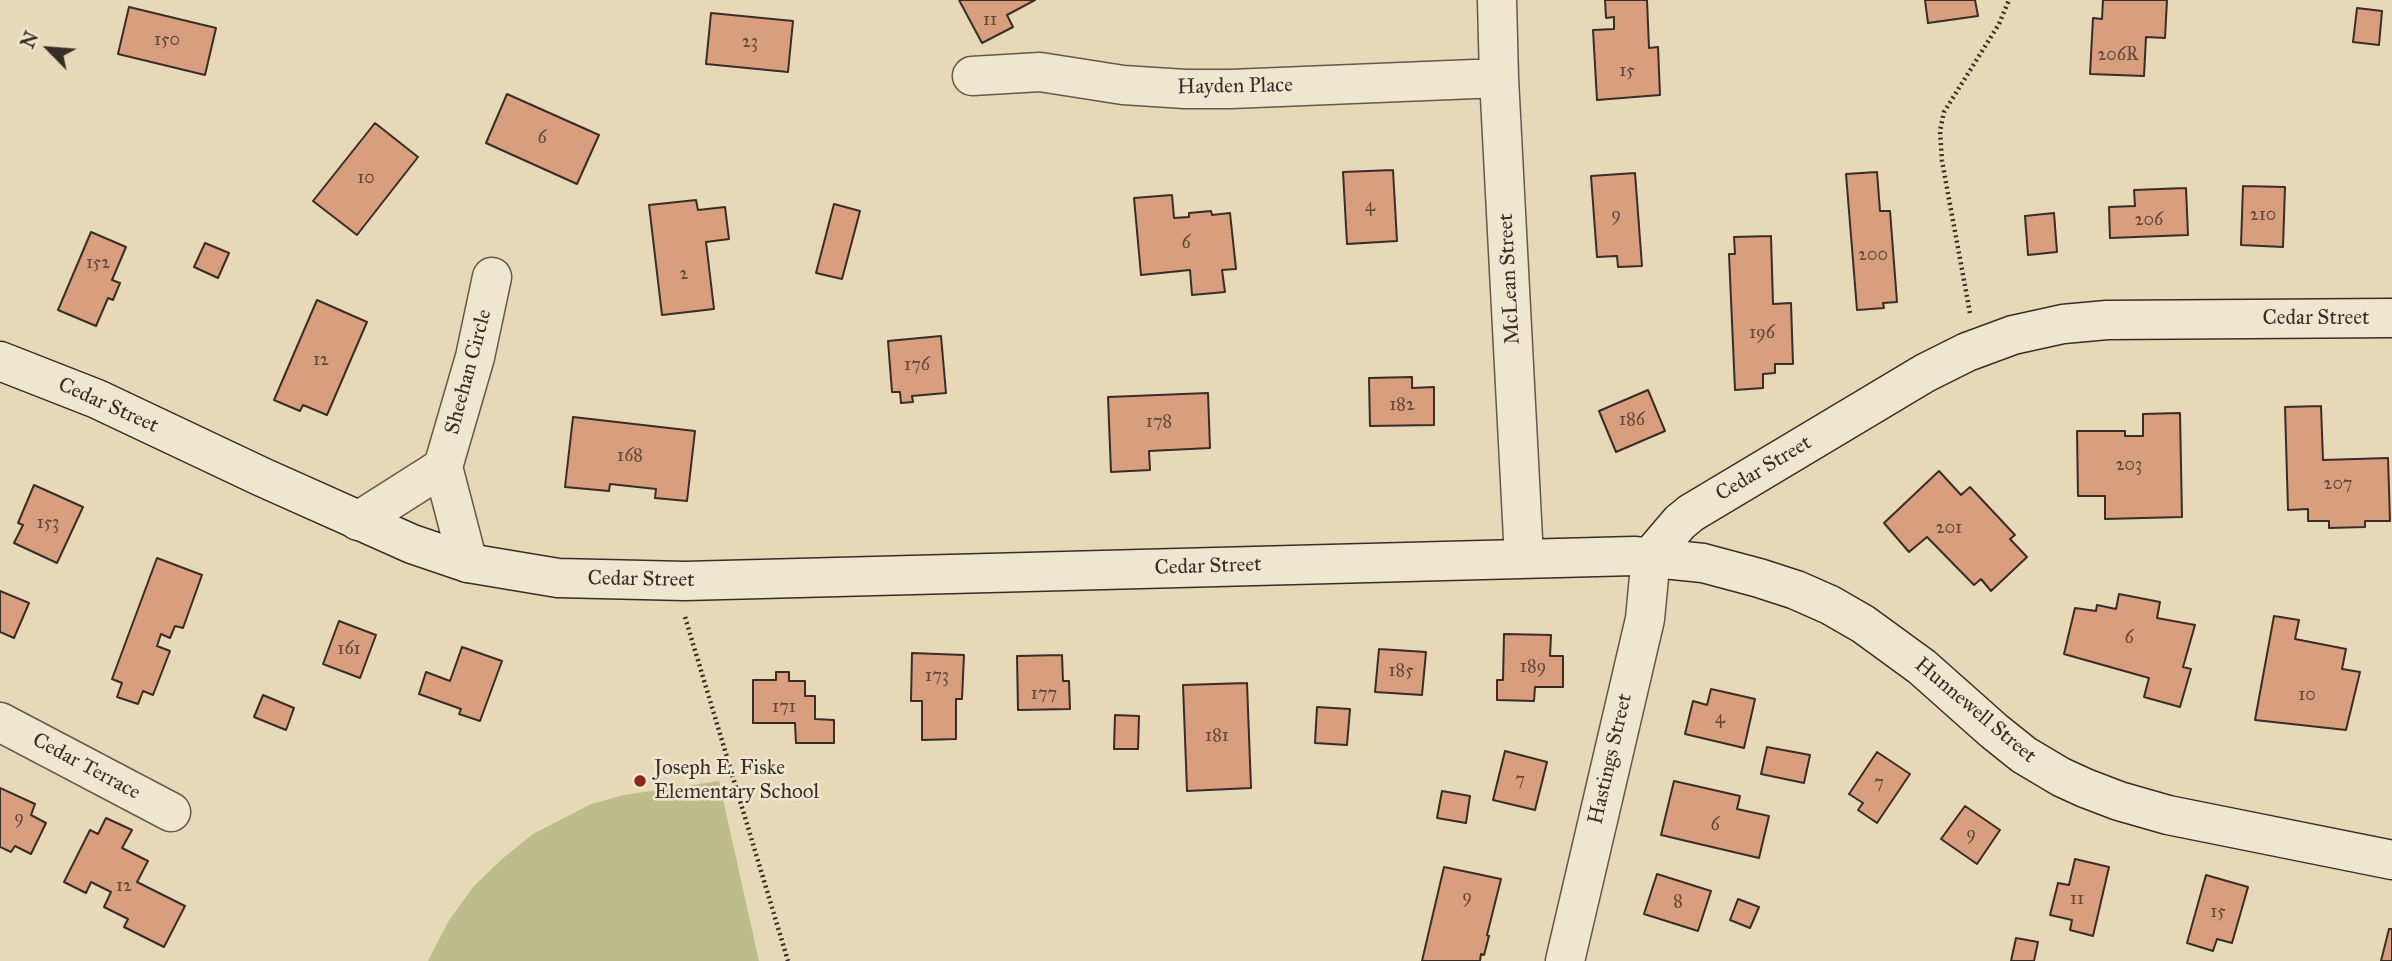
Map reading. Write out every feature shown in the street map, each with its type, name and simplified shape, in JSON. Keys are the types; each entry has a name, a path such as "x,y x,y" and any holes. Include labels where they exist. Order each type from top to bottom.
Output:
{"street":[{"name":"McLean Street","path":"1497,0 1524,558"},
{"name":"Hayden Place","path":"972,76 1040,72 1123,85 1174,89 1499,78"},
{"name":"Sheehan Circle","path":"443,467 475,357 492,277"},
{"name":"Cedar Street","path":"0,360 97,399 358,521 412,544 468,563 558,578 663,582 1651,556 1691,513 1899,388 1977,348 2029,331 2078,322 2392,318"},
{"path":"358,521 443,467 468,563"},
{"name":"Hunnewell Street","path":"1651,556 1689,560 1729,569 1787,587 1830,605 1863,624 1908,656 2024,755 2061,777 2097,793 2168,815 2392,860"},
{"name":"Hastings Street","path":"1565,961 1645,619 1651,556"},
{"name":"Cedar Terrace","path":"0,722 171,812"}],"path":[{"path":"1977,348 1942,161 1940,131 1944,112 1999,24 2009,0"},
{"path":"684,613 788,961"}],"green space":[{"path":"719,781 759,961 428,961 448,922 473,887 533,834 591,804 624,795"}],"building":[{"path":"959,0 1035,0 1007,15 1013,27 982,43"},
{"path":"1605,0 1647,0 1649,48 1658,47 1660,95 1597,100 1593,30 1614,29 1614,17 1606,18"},
{"path":"1925,0 1975,0 1978,16 1928,23"},
{"path":"2103,0 2167,0 2165,38 2146,37 2144,76 2090,74 2093,18 2102,19"},
{"path":"129,7 216,28 205,75 118,54"},
{"path":"2357,8 2382,11 2379,45 2353,42"},
{"path":"711,13 793,21 788,72 706,64"},
{"path":"507,94 599,135 577,184 486,143"},
{"path":"375,123 418,157 357,235 313,201"},
{"path":"1393,170 1397,241 1347,244 1343,172"},
{"path":"1877,172 1880,211 1890,211 1897,302 1883,303 1884,308 1857,310 1846,174"},
{"path":"1635,173 1642,266 1618,267 1617,256 1597,257 1591,176"},
{"path":"2243,186 2285,187 2283,247 2241,245"},
{"path":"2186,188 2188,235 2110,238 2109,207 2135,206 2134,190"},
{"path":"1172,195 1174,218 1189,217 1189,213 1211,211 1212,215 1230,213 1236,269 1222,270 1225,292 1192,295 1190,270 1141,275 1134,198"},
{"path":"696,200 698,210 725,207 729,239 706,242 714,309 662,315 649,205"},
{"path":"834,204 860,211 842,279 816,273"},
{"path":"2054,213 2057,252 2028,255 2025,216"},
{"path":"91,232 126,247 112,280 120,283 113,300 108,298 96,326 58,310"},
{"path":"1771,236 1773,304 1791,303 1793,364 1775,364 1775,373 1763,374 1763,388 1735,390 1729,254 1735,254 1734,237"},
{"path":"205,243 229,253 218,278 194,267"},
{"path":"317,300 367,322 327,415 303,405 300,411 274,400"},
{"path":"941,336 946,393 912,396 913,402 901,403 900,392 892,392 888,341"},
{"path":"1412,377 1412,388 1434,387 1434,425 1370,426 1369,378"},
{"path":"1648,390 1665,431 1616,452 1599,411"},
{"path":"1208,393 1210,448 1149,451 1150,470 1111,472 1108,397"},
{"path":"2321,406 2323,460 2388,458 2390,521 2365,521 2365,527 2329,528 2329,521 2308,521 2308,509 2288,510 2285,407"},
{"path":"2180,413 2182,517 2105,519 2105,496 2078,496 2077,431 2125,431 2125,436 2143,436 2143,414"},
{"path":"573,417 695,431 687,501 655,498 656,489 610,484 609,491 565,487"},
{"path":"1939,471 1961,495 1970,487 2015,535 2010,539 2027,557 1991,591 1981,579 1974,585 1927,537 1909,552 1884,523"},
{"path":"34,485 83,507 57,563 14,543 23,525 18,523"},
{"path":"157,558 202,575 183,628 175,626 170,638 161,634 157,646 170,651 153,695 143,691 138,704 117,697 122,683 112,679"},
{"path":"0,591 29,603 14,638 0,632"},
{"path":"2119,594 2160,602 2157,618 2195,625 2183,667 2191,669 2180,707 2144,697 2149,678 2064,654 2075,608 2096,611 2097,605 2116,609"},
{"path":"2274,616 2299,620 2295,639 2346,649 2342,669 2360,672 2346,730 2255,720"},
{"path":"339,621 376,635 360,678 323,664"},
{"path":"1504,634 1551,635 1550,656 1563,656 1563,687 1535,687 1534,701 1497,700 1497,680 1503,680"},
{"path":"462,647 502,661 480,721 459,714 461,709 419,694 426,672 450,681"},
{"path":"1379,649 1426,652 1422,695 1375,692"},
{"path":"912,653 964,655 962,699 956,699 956,739 922,740 922,701 911,701"},
{"path":"1062,655 1063,681 1069,681 1070,709 1018,710 1017,656"},
{"path":"776,672 789,672 789,681 805,681 805,696 815,696 815,719 834,720 834,743 796,743 795,723 753,723 753,680 776,680"},
{"path":"1247,683 1251,788 1187,791 1183,685"},
{"path":"1711,689 1755,699 1744,748 1685,734 1693,701 1707,705"},
{"path":"263,695 294,708 286,730 254,717"},
{"path":"1317,707 1350,709 1347,745 1315,743"},
{"path":"1115,715 1139,716 1138,749 1114,749"},
{"path":"1767,747 1810,755 1804,783 1761,774"},
{"path":"1505,751 1547,762 1535,810 1493,800"},
{"path":"1877,752 1910,774 1877,823 1858,810 1863,803 1849,794"},
{"path":"1674,781 1740,796 1737,809 1769,816 1759,858 1661,835"},
{"path":"0,788 35,804 31,815 46,823 31,854 15,846 11,852 0,847"},
{"path":"1442,791 1470,796 1466,823 1437,818"},
{"path":"1965,806 2000,830 1977,864 1941,839"},
{"path":"106,818 132,830 122,848 148,861 137,882 185,906 164,947 124,927 128,919 104,907 111,892 91,882 86,893 64,882 90,830 98,834"},
{"path":"2075,859 2109,867 2093,936 2070,930 2072,920 2050,915 2058,883 2069,885"},
{"path":"1444,867 1501,879 1487,935 1489,936 1480,961 1422,961"},
{"path":"1657,874 1711,891 1698,931 1644,914"},
{"path":"2206,875 2248,887 2232,943 2217,939 2213,951 2187,943"},
{"path":"1738,899 1759,907 1750,928 1730,920"},
{"path":"2389,929 2392,929 2392,961 2381,961"},
{"path":"2016,938 2038,942 2034,961 2011,961"}],"place":[{"name":"Joseph E. Fiske Elementary School","path":"640,781"}]}
